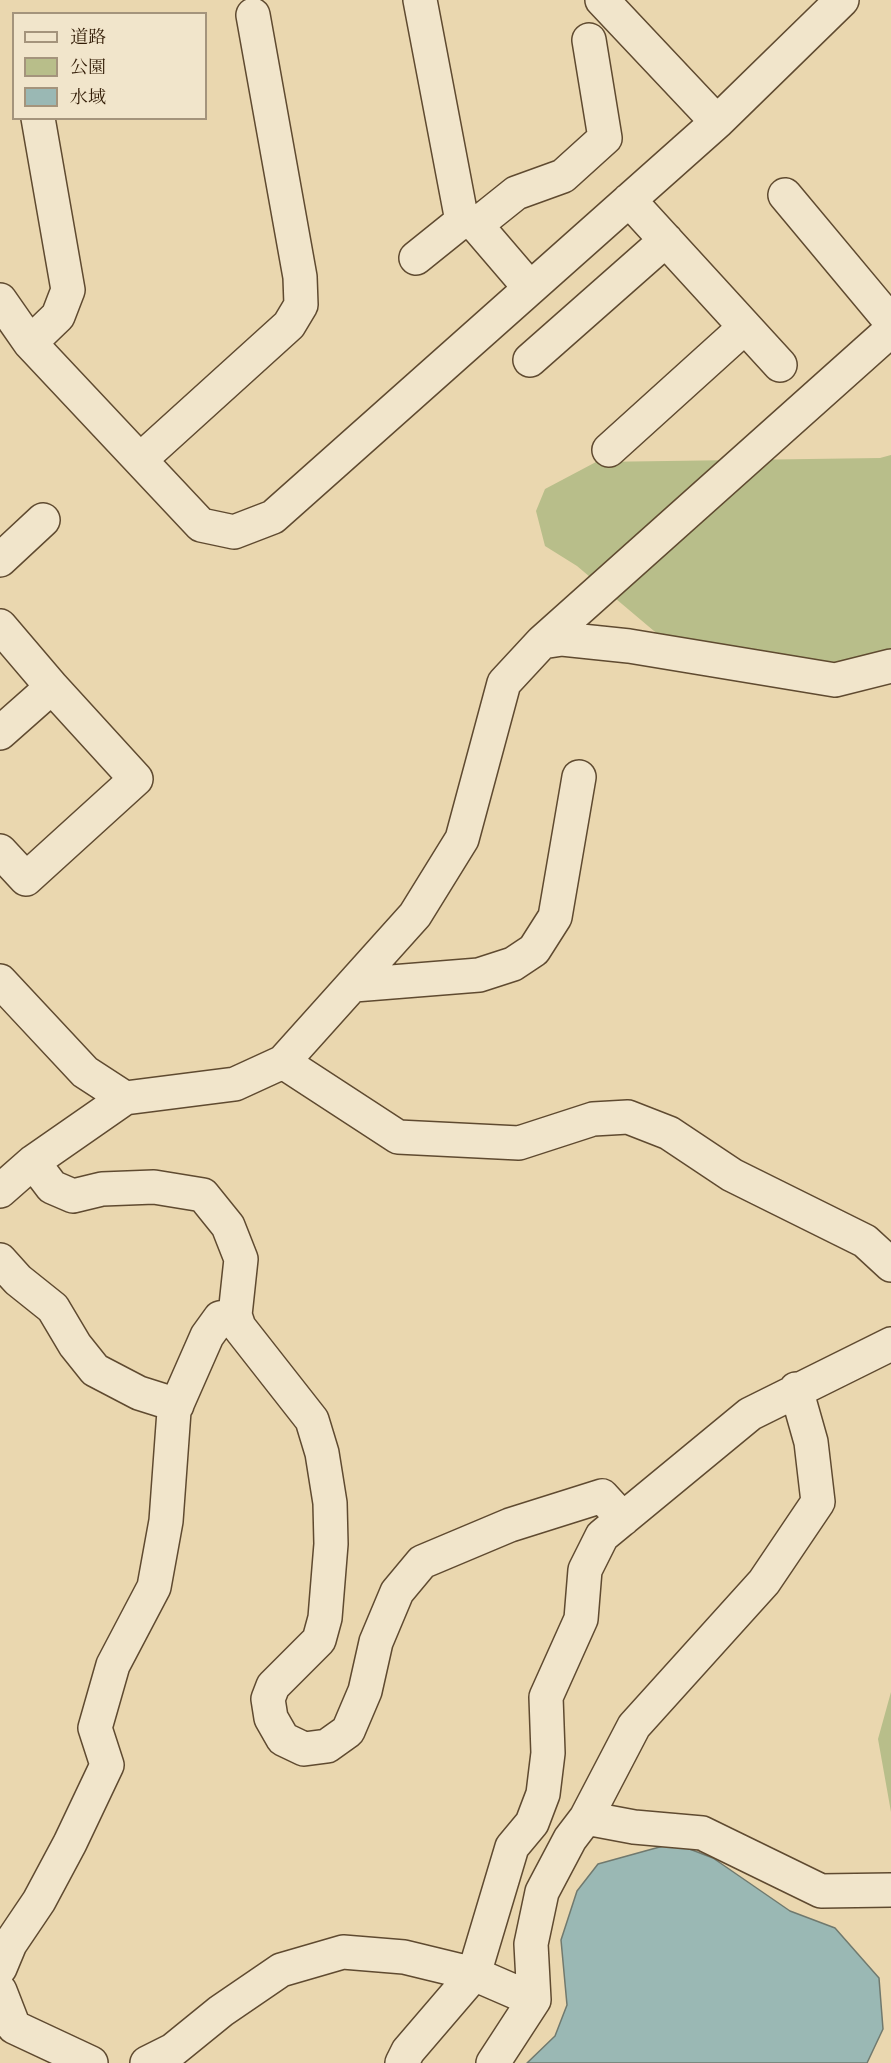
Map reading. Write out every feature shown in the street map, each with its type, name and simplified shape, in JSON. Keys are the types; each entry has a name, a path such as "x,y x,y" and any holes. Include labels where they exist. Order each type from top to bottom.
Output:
{"street":[{"path":"420,0 469,223 530,288"},
{"path":"603,0 717,122"},
{"path":"0,300 30,343 201,525 234,532 273,517 717,122 842,0"},
{"path":"140,460 289,325 301,305 300,277 253,15"},
{"path":"416,258 516,193 563,176 604,138 589,40"},
{"path":"30,343 58,316 68,290 38,120"},
{"path":"785,195 891,322"},
{"path":"629,200 780,365"},
{"path":"530,360 666,240"},
{"path":"609,450 745,327"},
{"path":"0,1191 33,1162 124,1098 235,1084 283,1062 415,915 462,839 504,683 542,642 891,330"},
{"path":"0,560 43,520"},
{"path":"0,626 136,779 26,879 0,851"},
{"path":"542,642 562,639 629,646 835,680 891,666"},
{"path":"0,733 52,687"},
{"path":"354,985 479,975 513,964 534,950 555,917 579,777"},
{"path":"0,981 86,1072 124,1098"},
{"path":"283,1062 398,1137 519,1143 593,1119 628,1118 669,1133 732,1175 865,1241 891,1265"},
{"path":"33,1162 52,1187 73,1196 102,1189 154,1187 202,1195 228,1226 241,1259 235,1315 239,1327 312,1420 322,1453 330,1503 331,1544 325,1618 319,1640 273,1686 268,1699 271,1718 283,1739 304,1749 327,1746 348,1731 365,1691 376,1642 397,1592 422,1562 510,1525 602,1496 623,1519"},
{"path":"0,1260 18,1280 53,1308 75,1345 95,1370 139,1393 177,1405"},
{"path":"0,1968 10,1944 39,1901 70,1843 107,1765 95,1728 113,1665 154,1587 166,1521 174,1411 207,1336 220,1318 235,1315"},
{"path":"402,2063 408,2051 474,1974 512,1847 532,1823 543,1794 548,1753 546,1697 582,1619 585,1570 602,1536 750,1414 796,1389 891,1344"},
{"path":"492,2063 534,2000 531,1944 542,1892 570,1839 586,1818 634,1726 764,1582 818,1502 811,1442 796,1389"},
{"path":"586,1818 634,1827 702,1833 821,1891 891,1890"},
{"path":"147,2063 173,2050 221,2011 281,1970 343,1952 404,1957 474,1974 534,2000"},
{"path":"0,1991 14,2027 91,2063"}],"green space":[{"path":"891,455 891,677 667,642 577,566 545,546 536,511 545,489 596,462 880,458"},
{"path":"891,1692 891,1812 878,1739"}],"water":[{"path":"674,1843 713,1858 790,1911 835,1928 879,1978 883,2029 867,2063 527,2063 555,2036 567,2005 561,1940 577,1891 598,1864"}]}
